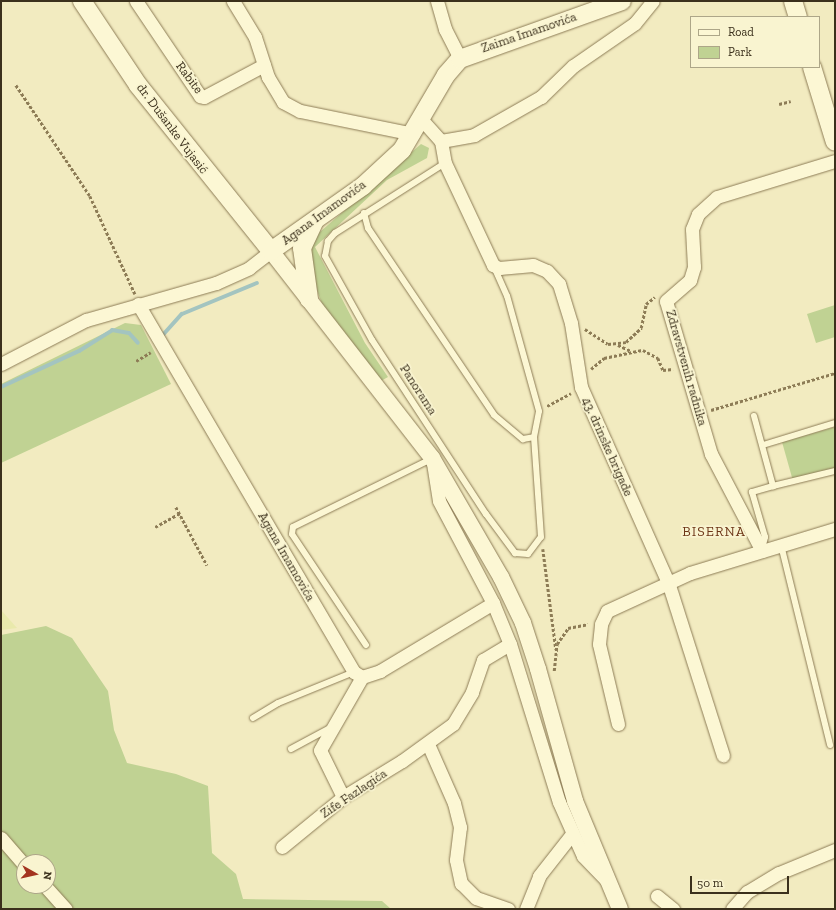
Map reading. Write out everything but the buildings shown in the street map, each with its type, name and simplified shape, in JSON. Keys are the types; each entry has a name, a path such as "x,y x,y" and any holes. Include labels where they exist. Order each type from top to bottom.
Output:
{"main road":[{"name":"dr. Dušanke Vujasić","path":"82,1 138,85 271,251"},
{"name":"Zaima Imamovića","path":"460,59 622,1"},
{"path":"793,1 798,16"},
{"name":"Agana Imamovića","path":"271,251 374,177 418,127 446,75 460,59"},
{"path":"812,68 835,142"},
{"path":"309,299 302,248 315,220"}],"street":[{"name":"Rabite","path":"136,1 200,96 204,97 264,65"},
{"path":"233,1 255,37 264,65 283,102 300,111 418,127 441,141 474,135 541,97 573,66 635,24 653,1"},
{"path":"437,1 452,46 460,59"},
{"path":"441,141 445,163 493,265"},
{"name":"Zdravstvenih radnika","path":"762,551 711,454 666,301 669,296 690,280 694,267 692,229 698,214 717,197 835,161"},
{"path":"271,251 432,458 501,576 523,623 546,694 575,801 606,880 620,909"},
{"name":"Agana Imamovića","path":"1,364 86,320 216,283 249,268 271,251"},
{"name":"43. drinske brigade","path":"493,265 499,268 533,265 546,271 558,284 571,323 581,388 668,582 723,755"},
{"name":"Agana Imamovića","path":"138,304 358,674"},
{"path":"432,458 439,501 493,603 510,644 559,802 572,834 582,856 606,880"},
{"path":"618,724 599,644 601,624 607,611 668,582 835,529"},
{"path":"343,797 320,750 358,674 380,671 493,603"},
{"name":"Zife Fazlagića","path":"282,847 343,797 428,744 453,724 472,692 483,660 510,644"},
{"path":"428,744 454,803 460,827 456,860 461,883 476,898 508,909"},
{"path":"526,909 539,876 572,834"},
{"path":"1,838 16,855"},
{"path":"732,909 747,892 773,877 835,850"},
{"path":"52,894 66,909"},
{"path":"657,896 673,909"}],"lane":[{"name":"Panorama","path":"445,163 364,213 328,241 325,256 376,347 515,553 528,554 541,537"},
{"path":"364,213 368,228 494,414 523,438 534,437"},
{"path":"493,265 507,296 539,411 534,437 541,537"},
{"path":"754,416 773,486"},
{"path":"763,445 835,423"},
{"path":"366,645 292,534 293,527 432,458"},
{"path":"762,551 765,537 752,492 835,471"},
{"path":"781,545 830,745"},
{"path":"253,718 278,703 358,674"},
{"path":"291,749 331,727"}],"path":[{"path":"16,84 90,196 129,275 138,304"},
{"path":"778,104 791,101"},
{"path":"620,353 626,342 641,328 646,304 652,297 669,296"},
{"path":"571,323 608,344 618,345 632,352"},
{"path":"618,345 626,342"},
{"path":"136,361 162,346"},
{"path":"581,388 596,363 620,353 643,350 658,358 663,370 685,369"},
{"path":"699,414 835,373"},
{"path":"539,411 565,397"},
{"path":"176,507 207,565"},
{"path":"154,527 180,513"},
{"path":"541,537 556,649 554,675 546,694"},
{"path":"556,649 568,628 601,624"}],"green space":[{"path":"421,144 429,148 427,158 387,180 315,247 365,343 388,377 379,382 322,304 307,263 313,238"},
{"path":"835,305 835,337 816,343 807,314"},
{"path":"125,323 141,325 171,384 1,463 1,384"},
{"path":"835,427 835,469 793,481 782,442"},
{"path":"1,610 17,628 1,630"},
{"path":"46,626 72,638 108,691 114,730 127,763 176,774 208,786 212,853 236,874 243,899 382,901 391,909 1,909 1,635"}],"waterway":[{"path":"161,337 182,314 257,283"},
{"path":"1,387 79,351 112,330 129,333 138,343"}],"district":[{"name":"BISERNA","path":"714,532"}]}
